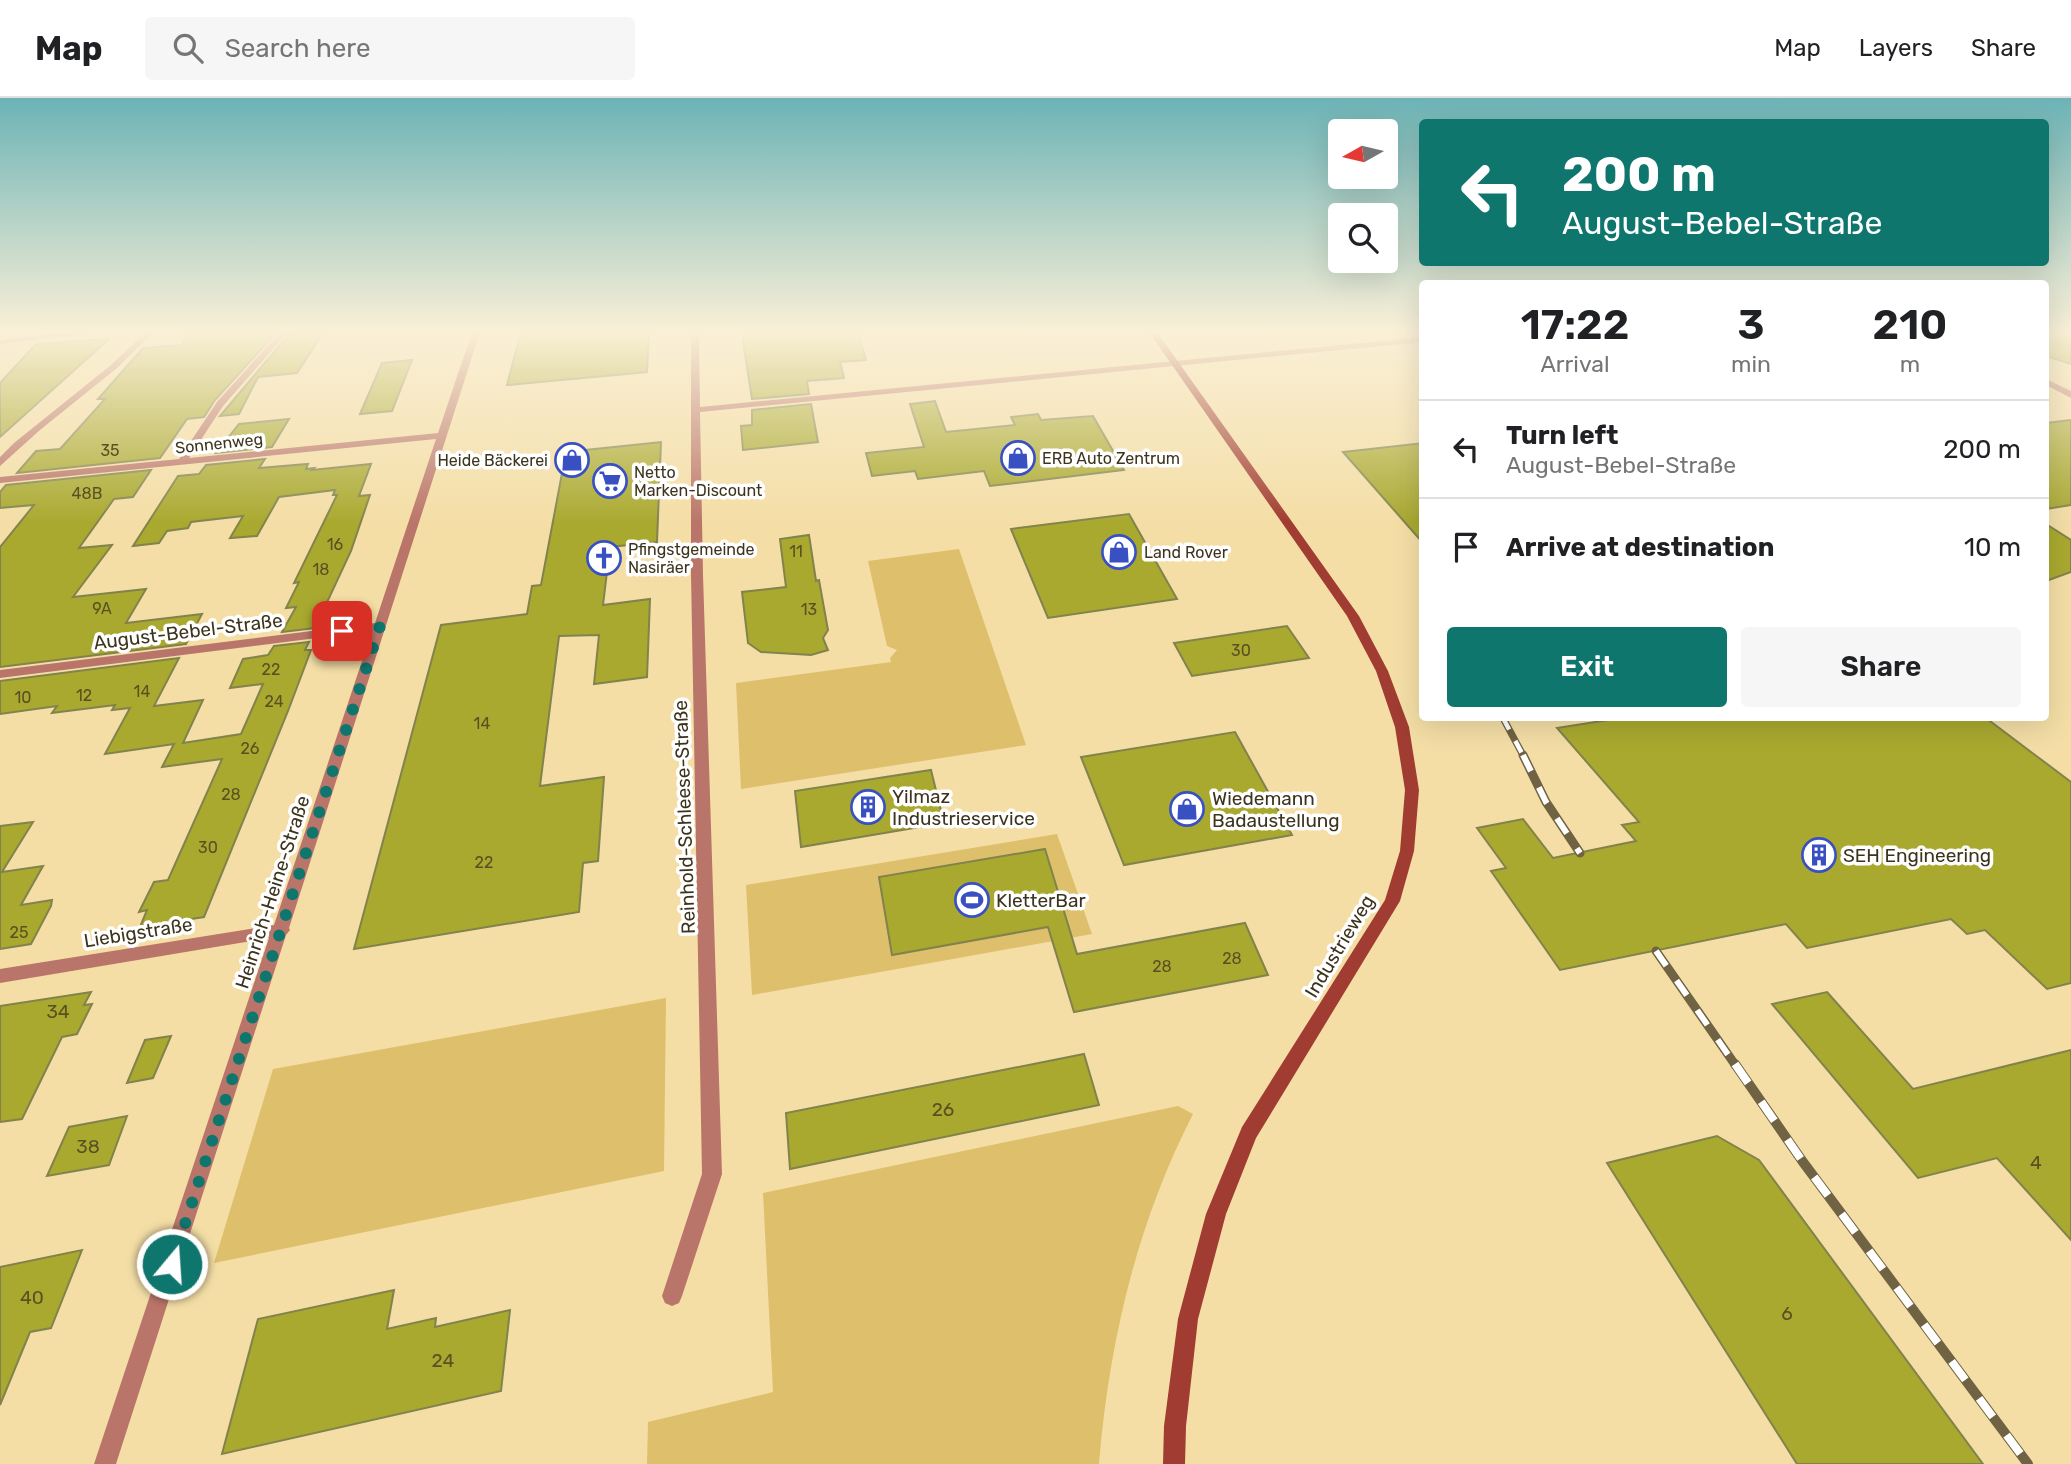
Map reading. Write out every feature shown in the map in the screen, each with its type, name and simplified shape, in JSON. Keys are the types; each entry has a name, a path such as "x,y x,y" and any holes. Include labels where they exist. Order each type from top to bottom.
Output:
{"street":[{"path":"0,463 37,427 76,396"},
{"path":"182,462 228,396"},
{"name":"Heinrich-Heine-Straße","path":"105,1464 282,930 455,396"},
{"name":"Reinhold-Schleese-Straße","path":"671,1296 712,1174 697,575 697,396"},
{"path":"697,410 839,396"},
{"name":"Industrieweg","path":"1174,1464 1175,1426 1188,1319 1216,1214 1249,1133 1392,901 1406,851 1412,790 1402,727 1382,671 1353,616 1199,396"},
{"name":"Sonnenweg","path":"0,480 441,436"},
{"name":"August-Bebel-Straße","path":"0,674 380,626"},
{"name":"Liebigstraße","path":"0,976 282,930"}],"shaded area":[{"path":"959,549 1026,745 741,789 736,683 891,662 890,658 897,650 887,646 868,561"},
{"name":"KletterBar","path":"1057,834 1092,934 752,995 746,885"},
{"path":"666,998 664,1171 214,1263 273,1069"},
{"path":"1178,1106 1193,1114 1156,1198 1129,1284 1110,1373 1099,1464 647,1464 648,1422 773,1392 763,1193"}],"building":[{"path":"0,396 46,396 0,437"},
{"path":"101,396 219,396 204,417 187,419 160,458 17,473 36,451 60,449 105,399 98,399"},
{"path":"237,396 248,396 239,414 220,416"},
{"path":"368,396 398,396 392,411 360,414"},
{"path":"751,396 789,396 752,399"},
{"path":"935,401 946,432 1015,425 1011,417 1038,414 1041,420 1093,416 1124,470 990,486 984,471 918,479 915,471 872,476 866,453 924,447 910,404"},
{"path":"811,404 818,442 743,450 741,426 752,425 752,410"},
{"path":"289,419 272,447 216,453 239,424"},
{"path":"2071,420 2071,505 2049,509 2049,423"},
{"path":"661,442 657,542 610,547 603,605 650,599 647,677 594,684 599,635 559,636 540,786 604,777 598,861 583,863 579,912 354,949 441,625 527,614 532,586 541,585 566,452"},
{"path":"1419,443 1419,538 1343,452"},
{"path":"265,459 259,468 308,464 306,469 314,468 312,470 371,464 359,496 370,495 351,551 315,628 282,632 296,607 286,608 299,582 294,583 337,495 333,495 335,490 279,497 257,536 230,538 243,516 191,522 188,528 167,531 159,543 133,546 178,476 199,474 206,465"},
{"path":"151,470 133,497 114,499 79,548 112,545 73,597 146,589 126,623 202,614 186,644 0,667 0,547 34,505 0,508 0,492 6,485"},
{"path":"1129,514 1177,599 1048,618 1011,529"},
{"path":"2049,526 2071,540 2071,572 2049,580"},
{"path":"809,535 816,581 819,580 828,630 823,638 828,650 811,655 761,652 748,643 742,592 786,587 780,539"},
{"path":"1287,626 1309,658 1192,676 1174,643"},
{"path":"309,642 305,650 311,650 288,711 204,917 140,927 147,910 139,912 154,882 168,880 222,759 162,767 174,744 105,754 130,708 112,710 115,705 52,713 57,706 0,714 0,681 179,658 154,706 203,700 183,743 241,734 263,684 230,688 243,659 268,655 274,646"},
{"name":"SEH Engineering","path":"1602,721 1990,721 2071,782 2071,983 2047,989 1985,930 1967,934 1951,919 1807,948 1786,924 1560,970 1491,871 1506,868 1477,828 1523,819 1553,858 1636,841 1622,825 1639,822 1557,728"},
{"path":"1235,732 1292,835 1124,865 1081,757"},
{"name":"Yilmaz Industrieservice","path":"931,770 944,823 801,847 795,791"},
{"path":"33,822 2,872 43,866 21,905 52,900 51,906 31,944 0,949 0,826"},
{"path":"1045,849 1077,954 1245,923 1268,975 1074,1012 1048,927 892,955 879,877"},
{"path":"91,992 84,1005 92,1004 77,1034 62,1037 22,1119 0,1122 0,1006"},
{"path":"1827,992 1913,1089 2071,1050 2071,1240 1997,1158 1918,1178 1772,1004"},
{"path":"171,1036 153,1078 127,1083 145,1040"},
{"path":"1084,1054 1099,1105 790,1169 786,1113"},
{"path":"127,1116 109,1165 47,1176 69,1127"},
{"path":"1717,1136 1759,1160 1983,1464 1797,1464 1607,1163"},
{"path":"82,1250 51,1328 30,1332 0,1405 0,1267"},
{"path":"394,1290 387,1329 436,1318 435,1327 510,1310 501,1391 222,1454 258,1319"}],"railway":[{"path":"1505,721 1524,757"},
{"path":"1524,757 1546,802 1580,853"},
{"path":"1656,951 1736,1066"},
{"path":"1735,1064 1803,1162 2028,1464"}],"place":[{"name":"ERB Auto Zentrum","path":"1018,458"},
{"name":"Heide Bäckerei","path":"572,460"},
{"name":"Netto Marken-Discount","path":"610,481"},
{"name":"Land Rover","path":"1119,552"},
{"name":"Pfingstgemeinde Nasiräer","path":"604,558"},
{"name":"Yilmaz Industrieservice","path":"868,807"},
{"name":"Wiedemann Badaustellung","path":"1187,809"},
{"name":"SEH Engineering","path":"1819,855"},
{"name":"KletterBar","path":"972,900"}],"route":[{"path":"172,1264 380,626 342,631"}]}
